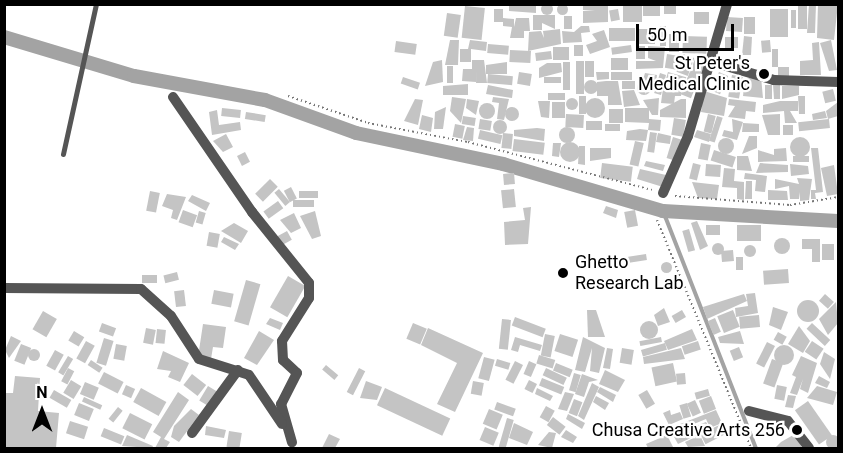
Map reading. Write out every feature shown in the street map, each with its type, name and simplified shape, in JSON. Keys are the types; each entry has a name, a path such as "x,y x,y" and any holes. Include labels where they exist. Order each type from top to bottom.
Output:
{"street":[{"path":"663,193 688,136 727,4"},
{"path":"709,61 774,80 838,82"},
{"path":"172,97 252,212 309,283 309,298 282,341 283,360 297,374 281,404 293,445"},
{"path":"4,288 141,289 171,316 199,359 238,370 257,383 293,445"},
{"path":"192,433 238,370"},
{"path":"749,411 788,421 810,448"}],"lane":[{"path":"63,154 96,4"}],"path":[{"path":"288,96 368,123 468,142 663,193 790,205 838,197"},
{"path":"657,220 751,448"}],"building":[{"path":"549,3 553,9 549,15 545,15 541,7"},
{"path":"509,4 536,4 536,13 509,11"},
{"path":"562,4 566,5 566,13 562,14 558,13 557,9 558,5"},
{"path":"583,4 608,4 608,22 583,23 583,11 595,11 583,10"},
{"path":"623,4 642,4 642,22 623,22"},
{"path":"643,4 660,4 660,16 643,16"},
{"path":"664,4 676,4 676,14 664,14"},
{"path":"798,4 807,4 807,29 798,29"},
{"path":"809,4 816,4 815,33 807,33"},
{"path":"818,4 838,4 834,40 817,38"},
{"path":"465,6 485,8 482,40 462,38"},
{"path":"494,9 503,9 503,22 494,22"},
{"path":"618,9 620,20 611,21 609,11"},
{"path":"770,9 788,9 788,37 770,37"},
{"path":"791,10 796,10 796,28 791,28"},
{"path":"694,12 709,12 709,24 694,24"},
{"path":"447,13 461,15 458,38 444,36"},
{"path":"533,15 555,15 555,29 542,23 542,30 533,30"},
{"path":"564,16 572,16 572,29 564,29"},
{"path":"727,17 743,18 742,32 726,31"},
{"path":"744,17 755,17 755,34 744,34"},
{"path":"503,18 514,19 514,27 516,18 529,18 530,31 524,31 524,38 510,38 512,27 503,26"},
{"path":"581,26 589,26 590,32 581,33 582,42 563,43 562,31 574,32"},
{"path":"660,26 666,26 666,46 660,46"},
{"path":"609,28 635,28 635,41 609,41"},
{"path":"560,29 561,44 528,51 529,32 541,31 544,38 543,31"},
{"path":"637,29 655,29 655,44 637,44"},
{"path":"604,30 610,47 590,54 586,45 597,41 592,34"},
{"path":"669,34 679,34 679,52 669,52"},
{"path":"683,36 707,37 706,54 682,53"},
{"path":"744,36 752,37 751,55 742,55"},
{"path":"725,37 738,37 738,48 725,48"},
{"path":"450,40 459,40 458,65 445,65"},
{"path":"470,40 487,42 486,51 471,49 471,62 460,62 460,49 468,49"},
{"path":"770,40 771,52 762,53 761,41"},
{"path":"831,40 837,70 829,71 820,43"},
{"path":"396,41 417,44 415,55 394,52"},
{"path":"819,42 821,75 800,75 800,61 813,60 812,43"},
{"path":"488,44 509,46 508,55 487,53"},
{"path":"574,45 583,45 583,56 574,56"},
{"path":"631,45 632,52 612,55 611,48"},
{"path":"636,46 645,46 645,59 636,59"},
{"path":"648,46 665,47 663,68 636,69 636,61 656,61 648,58"},
{"path":"553,47 569,47 569,60 553,60"},
{"path":"772,49 778,49 778,67 772,67"},
{"path":"510,50 531,51 530,63 509,62"},
{"path":"551,51 552,59 536,61 535,53"},
{"path":"667,54 679,56 677,70 665,68"},
{"path":"683,54 694,58 688,76 677,72"},
{"path":"611,58 628,58 628,70 611,70"},
{"path":"695,59 705,63 691,98 681,94"},
{"path":"442,60 443,82 425,86 433,62"},
{"path":"472,60 484,60 487,83 476,83 477,68 476,82 462,81 463,69 472,69"},
{"path":"576,61 584,61 584,94 576,94"},
{"path":"585,61 594,61 594,77 585,77"},
{"path":"507,62 507,74 486,74 486,65"},
{"path":"563,62 570,62 570,90 563,90"},
{"path":"547,63 561,63 562,72 539,78 539,68"},
{"path":"447,66 453,66 453,83 447,83"},
{"path":"778,67 789,67 789,76 778,76"},
{"path":"519,72 532,74 530,86 517,84"},
{"path":"596,72 609,72 609,79 597,80"},
{"path":"611,72 632,72 632,80 611,80"},
{"path":"668,72 686,77 683,88 665,83"},
{"path":"719,72 728,76 720,94 711,90"},
{"path":"645,73 657,75 656,83 643,80"},
{"path":"660,73 666,75 661,95 654,93"},
{"path":"488,74 513,76 512,85 487,83"},
{"path":"732,75 743,77 739,99 728,97"},
{"path":"403,77 420,83 418,89 401,84"},
{"path":"544,77 561,77 561,83 544,83"},
{"path":"761,77 763,98 743,96 745,78"},
{"path":"588,80 594,80 598,87 594,94 588,94 584,90 584,84"},
{"path":"618,81 622,105 608,105 608,96 597,96 597,82"},
{"path":"622,81 635,81 635,89 622,89"},
{"path":"644,81 649,83 651,88 649,93 644,95 639,93 637,88 639,83"},
{"path":"780,83 780,99 774,99 773,84"},
{"path":"468,84 468,95 443,95 443,86"},
{"path":"488,85 513,90 512,98 486,94"},
{"path":"765,85 772,85 772,99 765,99"},
{"path":"782,86 799,86 799,95 782,99"},
{"path":"663,88 682,90 681,96 675,96 674,104 661,103"},
{"path":"833,89 836,101 825,103 822,92"},
{"path":"634,90 640,105 624,107 622,91"},
{"path":"704,91 727,98 724,116 701,112"},
{"path":"548,93 565,93 565,100 548,100"},
{"path":"579,96 586,96 586,114 579,114"},
{"path":"798,96 805,96 805,114 799,114"},
{"path":"452,97 466,99 461,123 450,111"},
{"path":"493,97 509,99 504,120 497,119 499,103 492,102"},
{"path":"572,98 578,104 572,110 566,104"},
{"path":"595,98 602,101 605,108 602,115 595,118 588,115 585,108 588,101"},
{"path":"659,98 658,115 652,115 643,100"},
{"path":"415,99 423,100 418,125 404,121"},
{"path":"467,99 479,101 476,115 466,108"},
{"path":"681,99 686,99 686,118 660,117 660,110"},
{"path":"729,99 756,102 755,112 746,111 745,119 728,117 735,106 728,105"},
{"path":"538,101 550,101 549,118 541,117"},
{"path":"780,101 798,101 798,111 790,111 797,123 785,123 784,111 763,113 763,105"},
{"path":"552,102 565,102 565,118 552,118"},
{"path":"838,102 838,116 828,119 826,111"},
{"path":"484,103 490,103 495,111 493,117 484,119 479,114 479,108"},
{"path":"446,107 443,129 434,129 435,112"},
{"path":"512,107 517,109 519,114 517,119 512,121 507,119 505,114 507,109"},
{"path":"222,108 241,110 240,118 221,116"},
{"path":"625,108 649,108 649,119 661,120 660,131 648,130 649,123 625,122"},
{"path":"609,109 623,109 623,123 609,123"},
{"path":"217,110 219,125 240,122 241,130 212,135 209,112"},
{"path":"825,111 827,118 813,120 812,114"},
{"path":"246,112 266,115 265,122 245,119"},
{"path":"566,114 584,115 583,128 565,127"},
{"path":"708,114 716,116 711,133 704,131"},
{"path":"780,114 780,135 768,135 762,115"},
{"path":"422,115 433,118 431,132 419,129"},
{"path":"463,116 476,118 475,126 462,124"},
{"path":"717,116 723,118 715,143 709,141"},
{"path":"674,118 686,120 683,137 671,135"},
{"path":"480,119 492,121 490,131 478,129"},
{"path":"732,119 743,122 737,140 722,136 724,130 733,132"},
{"path":"829,119 830,128 799,131 798,122"},
{"path":"500,120 505,122 507,127 505,132 500,134 495,132 493,127 495,122"},
{"path":"586,121 602,121 602,130 586,130"},
{"path":"743,123 759,124 759,132 742,132"},
{"path":"455,124 465,126 462,139 453,137"},
{"path":"605,124 620,124 620,131 605,131"},
{"path":"783,125 793,125 793,135 783,135"},
{"path":"467,127 474,128 473,141 463,140"},
{"path":"564,127 570,127 575,135 573,141 564,143 559,138 559,132"},
{"path":"545,129 544,141 514,136 514,130"},
{"path":"480,130 502,135 500,144 478,139"},
{"path":"648,130 646,141 626,140 627,131"},
{"path":"697,130 711,134 709,142 694,137"},
{"path":"650,132 657,133 654,153 647,152"},
{"path":"503,133 513,134 511,149 501,148"},
{"path":"658,133 671,136 670,144 656,142"},
{"path":"226,134 233,147 223,152 213,141"},
{"path":"749,136 757,136 757,148 742,154"},
{"path":"673,137 683,140 676,161 667,158"},
{"path":"800,137 807,140 810,147 807,154 800,157 793,154 790,147 793,140"},
{"path":"726,138 732,140 734,146 732,152 726,154 720,152 718,146 720,140"},
{"path":"514,139 545,143 543,155 513,151"},
{"path":"635,141 644,143 638,166 630,164"},
{"path":"570,142 577,145 580,152 577,159 570,162 563,159 560,152 563,145"},
{"path":"553,143 561,143 559,157 552,156"},
{"path":"701,143 711,145 708,161 698,159"},
{"path":"579,146 585,146 585,165 578,164"},
{"path":"590,148 611,148 611,158 590,161"},
{"path":"786,148 787,161 758,162 758,150 774,155 774,149"},
{"path":"811,148 818,148 823,192 815,193 816,199 811,199 811,190 816,190"},
{"path":"714,150 736,157 732,168 711,160"},
{"path":"245,152 250,162 242,166 237,156"},
{"path":"737,156 748,156 752,171 737,170"},
{"path":"793,156 809,156 809,162 793,162"},
{"path":"646,161 665,165 663,171 644,166"},
{"path":"602,163 633,167 631,182 600,178"},
{"path":"693,163 701,165 697,180 689,179"},
{"path":"760,163 788,165 788,172 756,173"},
{"path":"706,164 721,165 720,177 705,176"},
{"path":"790,164 808,166 809,174 791,176"},
{"path":"834,165 838,194 827,196 821,168"},
{"path":"724,168 735,169 734,181 744,182 744,200 737,199 737,188 722,187"},
{"path":"640,169 666,175 663,187 637,179"},
{"path":"514,173 515,184 504,185 503,174"},
{"path":"745,173 767,176 765,192 755,191 756,180 744,179"},
{"path":"797,178 812,179 809,200 800,201 800,192 799,199 790,199 789,186 775,189 775,179 799,184"},
{"path":"270,179 278,187 263,202 255,194"},
{"path":"746,181 752,181 752,199 745,199"},
{"path":"692,182 719,185 717,199 698,198"},
{"path":"291,187 297,199 290,202 284,191"},
{"path":"279,189 290,202 285,206 274,193"},
{"path":"514,189 516,207 503,208 501,190"},
{"path":"768,190 787,191 788,200 768,200"},
{"path":"150,191 160,193 156,213 146,211"},
{"path":"299,191 318,191 318,198 299,198"},
{"path":"167,194 186,197 177,220 171,218 173,210 162,206"},
{"path":"192,195 210,203 206,211 188,201"},
{"path":"293,200 314,200 314,207 293,207"},
{"path":"278,201 283,208 269,219 263,212"},
{"path":"606,206 618,210 616,218 603,213"},
{"path":"531,207 528,244 505,245 504,222 525,220 523,208"},
{"path":"183,210 197,215 193,227 179,222"},
{"path":"635,210 638,226 627,228 624,212"},
{"path":"199,211 206,213 202,224 196,223"},
{"path":"315,211 321,236 312,239 300,216"},
{"path":"294,213 301,228 291,233 280,220"},
{"path":"697,221 708,246 700,250 691,223"},
{"path":"234,223 248,231 241,243 221,231"},
{"path":"706,225 720,225 720,235 706,235"},
{"path":"737,225 761,225 761,241 737,241"},
{"path":"689,229 695,250 688,252 682,231"},
{"path":"287,231 292,240 281,246 277,237"},
{"path":"209,232 220,234 217,248 207,246"},
{"path":"224,237 239,244 235,250 221,242"},
{"path":"779,238 785,238 790,246 788,252 779,254 774,249 774,243"},
{"path":"802,239 820,239 820,262 812,262 812,249 802,249"},
{"path":"720,243 724,249 720,255 716,255 712,247"},
{"path":"822,244 834,244 834,260 822,260"},
{"path":"752,245 756,251 752,257 748,257 744,249"},
{"path":"733,250 734,261 722,262 721,251"},
{"path":"646,254 647,260 629,263 628,257"},
{"path":"736,257 743,257 743,270 736,270"},
{"path":"666,262 670,263 670,271 666,272 662,271 661,267 662,263"},
{"path":"788,269 789,283 764,285 763,271"},
{"path":"177,272 179,280 165,283 163,275"},
{"path":"142,275 157,275 157,283 142,283"},
{"path":"288,276 305,286 287,317 270,307"},
{"path":"246,280 260,284 249,325 234,321"},
{"path":"184,290 186,306 176,307 174,291"},
{"path":"214,290 234,294 231,308 211,304"},
{"path":"755,293 758,313 736,317 735,308 748,306 746,294"},
{"path":"744,294 747,301 707,319 703,307"},
{"path":"825,294 834,302 828,309 819,301"},
{"path":"808,300 816,303 819,311 816,319 808,322 800,319 797,311 800,303"},
{"path":"836,302 838,323 828,335 819,319"},
{"path":"773,307 788,312 781,330 769,325"},
{"path":"664,308 670,322 658,326 654,315"},
{"path":"587,310 596,310 605,337 588,337"},
{"path":"682,310 686,317 676,323 672,316"},
{"path":"733,310 740,327 724,333 717,316"},
{"path":"43,311 57,319 46,337 32,329"},
{"path":"759,315 760,327 740,329 739,317"},
{"path":"515,317 546,329 543,337 512,325"},
{"path":"270,318 283,323 280,330 266,324"},
{"path":"715,318 721,332 713,335 708,321"},
{"path":"502,319 511,320 508,350 499,349"},
{"path":"649,321 656,323 658,330 656,337 649,339 642,337 640,330 642,323"},
{"path":"102,323 116,328 113,337 99,331"},
{"path":"413,323 427,329 420,345 406,339"},
{"path":"812,323 830,340 825,346 807,329"},
{"path":"203,324 226,327 223,348 213,347 211,359 198,357"},
{"path":"799,326 810,341 803,353 788,344"},
{"path":"146,328 156,330 153,345 143,343"},
{"path":"428,328 483,353 455,412 437,404 457,363 421,345"},
{"path":"157,329 166,330 164,344 156,343"},
{"path":"692,329 697,340 668,350 664,341"},
{"path":"74,331 84,337 79,347 68,340"},
{"path":"259,331 274,340 257,365 244,358"},
{"path":"740,331 744,344 720,343 718,337"},
{"path":"778,332 787,337 782,345 774,340"},
{"path":"545,334 555,336 551,358 541,356"},
{"path":"560,334 578,340 573,357 554,351"},
{"path":"11,336 21,341 9,358 5,350"},
{"path":"515,337 542,345 540,351 520,345 518,352 511,350"},
{"path":"583,337 605,348 599,373 590,371 592,348 585,372 575,370"},
{"path":"661,337 662,342 640,346 639,341"},
{"path":"104,338 114,341 106,366 96,363"},
{"path":"86,341 95,346 85,363 76,358"},
{"path":"698,341 701,350 685,355 682,346"},
{"path":"812,341 824,349 816,360 805,352"},
{"path":"767,342 775,346 764,367 756,363"},
{"path":"665,343 667,350 643,357 641,350"},
{"path":"21,344 31,348 24,365 14,361"},
{"path":"116,344 127,346 124,361 113,359"},
{"path":"784,345 791,348 794,355 791,362 784,365 777,362 774,355 777,348"},
{"path":"739,347 743,357 734,361 730,351"},
{"path":"607,348 613,349 610,369 603,368"},
{"path":"622,348 634,350 632,365 620,363"},
{"path":"681,348 685,359 644,364 643,357"},
{"path":"36,349 39,350 39,360 32,361 29,360 28,353 29,350"},
{"path":"55,350 64,355 55,371 46,366"},
{"path":"163,351 189,363 180,382 168,377 171,371 157,369"},
{"path":"824,352 835,359 830,379 820,364"},
{"path":"539,355 555,360 553,369 536,364"},
{"path":"68,356 73,359 63,375 58,372"},
{"path":"801,356 817,363 808,393 800,389 803,379 797,395 790,393 796,377 792,375"},
{"path":"484,357 495,360 489,381 478,378"},
{"path":"497,359 510,363 508,370 495,366"},
{"path":"772,359 783,363 774,388 763,383"},
{"path":"91,360 103,368 99,373 88,365"},
{"path":"515,361 523,365 513,384 505,380"},
{"path":"529,361 536,364 531,377 524,374"},
{"path":"556,363 573,370 570,377 553,370"},
{"path":"673,363 677,382 655,386 651,368"},
{"path":"326,365 338,375 334,380 322,370"},
{"path":"68,368 74,371 67,385 61,381"},
{"path":"359,368 365,371 353,395 347,392"},
{"path":"546,368 567,378 563,385 543,375"},
{"path":"605,370 625,380 618,392 599,384"},
{"path":"104,372 124,382 118,394 98,384"},
{"path":"574,373 581,375 576,392 569,390"},
{"path":"685,373 686,384 677,385 676,374"},
{"path":"192,374 206,385 198,396 183,385"},
{"path":"582,374 598,380 589,382 584,397 575,394"},
{"path":"15,376 40,378 38,411 59,413 56,448 4,448 4,393 13,393"},
{"path":"819,376 830,382 827,388 815,383"},
{"path":"542,378 564,387 561,394 539,385"},
{"path":"71,380 81,386 74,399 63,393"},
{"path":"529,380 537,384 532,393 524,389"},
{"path":"366,381 382,387 377,400 360,398"},
{"path":"473,381 484,383 482,396 471,394"},
{"path":"85,382 99,388 94,400 80,394"},
{"path":"592,383 599,387 584,420 578,416"},
{"path":"126,385 135,389 131,398 122,394"},
{"path":"777,385 787,387 784,401 774,399"},
{"path":"208,386 218,392 210,407 199,401"},
{"path":"817,386 837,392 833,405 807,398"},
{"path":"600,387 616,395 613,402 597,392"},
{"path":"141,388 166,402 159,416 133,402"},
{"path":"385,388 450,418 442,436 377,405"},
{"path":"537,388 553,396 550,401 535,394"},
{"path":"708,389 710,396 696,400 695,393"},
{"path":"54,390 71,400 67,408 50,398"},
{"path":"647,390 655,404 646,409 638,395"},
{"path":"178,392 189,400 164,439 170,442 166,448 155,448 161,437 153,432"},
{"path":"565,392 574,394 567,411 558,409"},
{"path":"788,395 796,396 793,408 785,407"},
{"path":"596,396 609,403 605,410 593,402"},
{"path":"711,396 716,409 704,414 699,401"},
{"path":"84,397 102,405 100,410 82,402"},
{"path":"574,399 582,402 577,416 569,413"},
{"path":"695,400 701,413 693,416 687,404"},
{"path":"808,401 832,435 819,445 795,410"},
{"path":"497,402 516,409 513,416 494,410"},
{"path":"79,403 94,409 89,421 74,415"},
{"path":"687,403 691,416 683,419 679,405"},
{"path":"546,406 555,411 548,422 540,417"},
{"path":"118,407 123,411 113,422 109,419"},
{"path":"191,409 199,415 179,442 171,437 174,426"},
{"path":"489,409 503,415 497,430 483,424"},
{"path":"670,410 671,415 680,412 683,419 669,425 663,413"},
{"path":"716,410 722,423 710,428 706,419 677,431 675,426"},
{"path":"130,413 152,424 145,439 122,428"},
{"path":"568,414 585,423 582,429 566,419"},
{"path":"553,417 566,427 559,435 547,425"},
{"path":"507,418 514,420 506,448 499,447"},
{"path":"70,421 88,427 84,439 66,433"},
{"path":"706,422 710,429 678,444 673,435"},
{"path":"514,423 533,432 527,445 509,438"},
{"path":"721,424 726,434 706,444 701,434"},
{"path":"206,426 226,430 224,438 205,435"},
{"path":"485,427 499,433 493,446 480,440"},
{"path":"104,428 124,436 121,445 101,436"},
{"path":"566,430 577,437 573,443 561,437"},
{"path":"229,431 242,433 239,448 226,447"},
{"path":"549,432 556,433 552,448 538,445"},
{"path":"329,434 340,439 335,448 322,448"},
{"path":"795,434 802,448 775,448 781,442"},
{"path":"127,435 153,446 152,448 122,446"},
{"path":"667,435 673,447 648,448 646,444"},
{"path":"700,435 705,446 688,447 685,442"},
{"path":"833,435 838,437 840,442 838,447 833,449 828,447 826,442 828,437"}],"waterway":[{"path":"4,37 134,76 265,100 356,133 503,164 663,211 838,221"},
{"path":"663,211 756,448"}],"place":[{"name":"St Peter's Medical Clinic","path":"764,74"},
{"name":"Ghetto Research Lab","path":"563,273"},
{"name":"Chusa Creative Arts 256","path":"797,430"}]}
